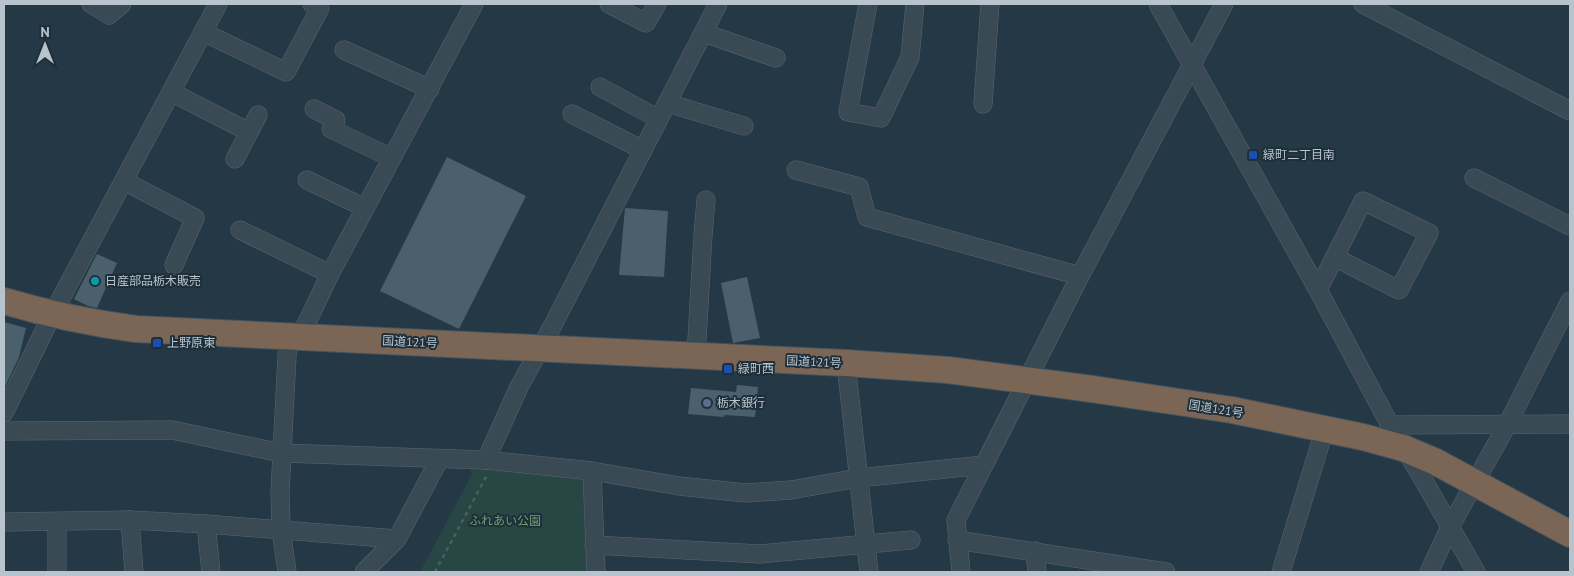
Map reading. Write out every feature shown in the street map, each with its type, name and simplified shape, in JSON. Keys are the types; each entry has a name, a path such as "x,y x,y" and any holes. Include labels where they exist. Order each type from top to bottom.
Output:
{"highway":[{"name":"国道121号","path":"4,301 52,315 136,329 846,363 948,370 1232,410 1325,428 1403,448 1436,462 1570,534"}],"street":[{"path":"91,4 109,15 122,4"},
{"path":"4,413 52,315 217,4"},
{"path":"203,32 286,72 320,8 312,4"},
{"path":"287,572 281,529 281,453 294,337 430,89 474,4"},
{"path":"609,4 646,23 657,4"},
{"path":"488,464 519,387 644,150 718,4"},
{"path":"868,4 848,112 881,118 910,58 915,4"},
{"path":"983,104 990,4"},
{"path":"1158,4 1318,290 1390,425 1476,572"},
{"path":"961,572 956,520 1080,276 1224,4"},
{"path":"1363,4 1570,111"},
{"path":"704,33 776,58"},
{"path":"344,50 430,89"},
{"path":"600,88 663,111 744,126"},
{"path":"171,92 249,132"},
{"path":"314,109 336,120 331,129 392,158"},
{"path":"572,114 644,150"},
{"path":"235,159 258,115"},
{"path":"796,170 859,186 867,217 1080,276"},
{"path":"1474,178 1570,226"},
{"path":"307,180 364,208"},
{"path":"124,181 195,218 174,265"},
{"path":"696,357 702,235 706,200"},
{"path":"1318,290 1336,258 1363,201 1429,232 1399,290 1336,258"},
{"path":"240,230 330,274"},
{"path":"1429,572 1450,527 1507,424 1570,301"},
{"path":"846,363 869,572"},
{"path":"1390,425 1570,424"},
{"path":"1281,572 1325,428"},
{"path":"4,431 172,430 281,453 439,460 592,471 679,486 746,493 791,490 858,478 984,466"},
{"path":"364,572 397,539 439,460"},
{"path":"592,471 596,572"},
{"path":"4,522 130,520 281,529 397,539"},
{"path":"130,520 134,572"},
{"path":"57,522 57,572"},
{"path":"206,524 211,572"},
{"path":"594,545 760,554 865,546 911,540"},
{"path":"958,540 1166,572"},
{"path":"1035,551 1036,572"}],"path":[{"path":"435,572 488,464"}],"green space":[{"name":"ふれあい公園","path":"469,467 579,478 588,486 593,572 420,572 472,474"}],"building":[{"path":"447,157 526,196 459,329 380,291"},
{"path":"625,208 668,211 664,277 619,275"},
{"name":"日産部品栃木販売","path":"97,254 117,263 97,308 74,299"},
{"path":"747,277 760,338 733,343 721,283"},
{"path":"4,322 26,328 19,357 4,389"},
{"path":"737,385 758,387 755,417 688,414 691,388 736,392"}],"place":[{"name":"緑町二丁目南","path":"1253,155"},
{"name":"日産部品栃木販売","path":"95,281"},
{"name":"上野原東","path":"157,343"},
{"name":"緑町西","path":"728,369"},
{"name":"栃木銀行","path":"707,403"}]}
